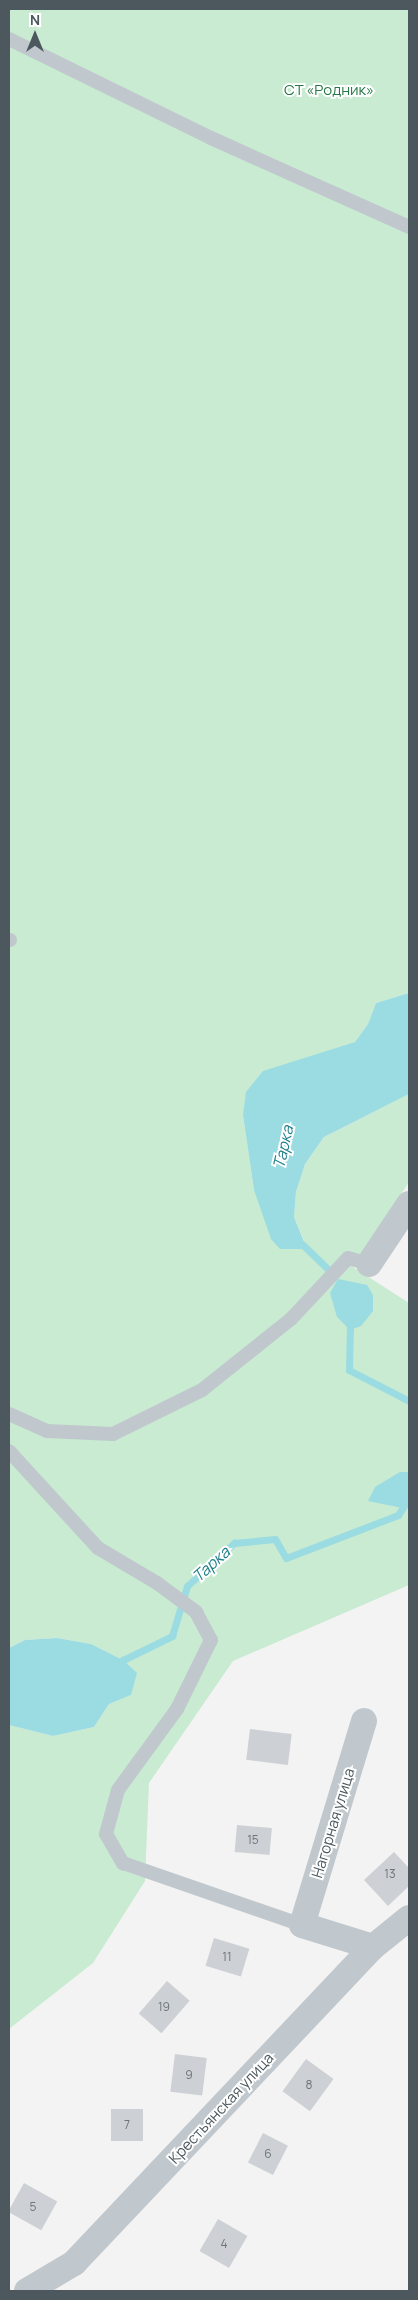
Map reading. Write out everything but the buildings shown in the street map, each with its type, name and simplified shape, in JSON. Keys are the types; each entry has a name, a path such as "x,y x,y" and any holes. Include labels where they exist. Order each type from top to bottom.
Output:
{"street":[{"path":"359,1261 409,1204"},
{"name":"Нагорная улица","path":"302,1926 364,1722"},
{"name":"Крестьянская улица","path":"27,2291 74,2263 373,1947 409,1918"},
{"path":"302,1926 373,1947"}],"lane":[{"path":"9,39 211,138 409,227"},
{"path":"9,1414 47,1430 114,1434 202,1390 290,1319 322,1284 359,1261"},
{"path":"9,1451 98,1548 157,1583 196,1612 210,1640 177,1709 118,1790 106,1834 123,1863 302,1926"}],"green space":[{"name":"СТ «Родник»","path":"9,9 409,9 409,993 376,1003 368,1024 355,1042 289,1064 243,1115 254,1190 307,1248 294,1217 296,1192 305,1164 324,1137 409,1094 409,1182 353,1267 409,1303 409,1472 400,1472 402,1508 409,1498 409,1585 233,1661 149,1783 145,1881 93,1963 9,2029 9,1725 53,1736 94,1727 109,1704 131,1695 123,1660 91,1644 57,1638 25,1640 9,1648"}],"water":[{"path":"409,993 409,1094 324,1137 305,1164 296,1192 294,1217 307,1249 280,1249 271,1239 254,1190 243,1115 246,1092 263,1071 355,1042 368,1024 376,1003"},
{"path":"338,1279 367,1285 373,1295 373,1311 361,1326 350,1330 337,1317 330,1293"},
{"path":"400,1472 409,1472 409,1498 402,1508 368,1501 375,1487"},
{"path":"57,1638 91,1644 123,1660 137,1673 131,1695 109,1704 94,1727 53,1736 9,1725 9,1648 25,1640"}],"waterway":[{"name":"Тарка","path":"302,1244 334,1275"},
{"name":"Тарка","path":"350,1323 349,1370 409,1401"},
{"name":"Тарка","path":"120,1667 123,1660 172,1636 187,1586 234,1543 275,1539 286,1558 398,1515 409,1498"}]}
